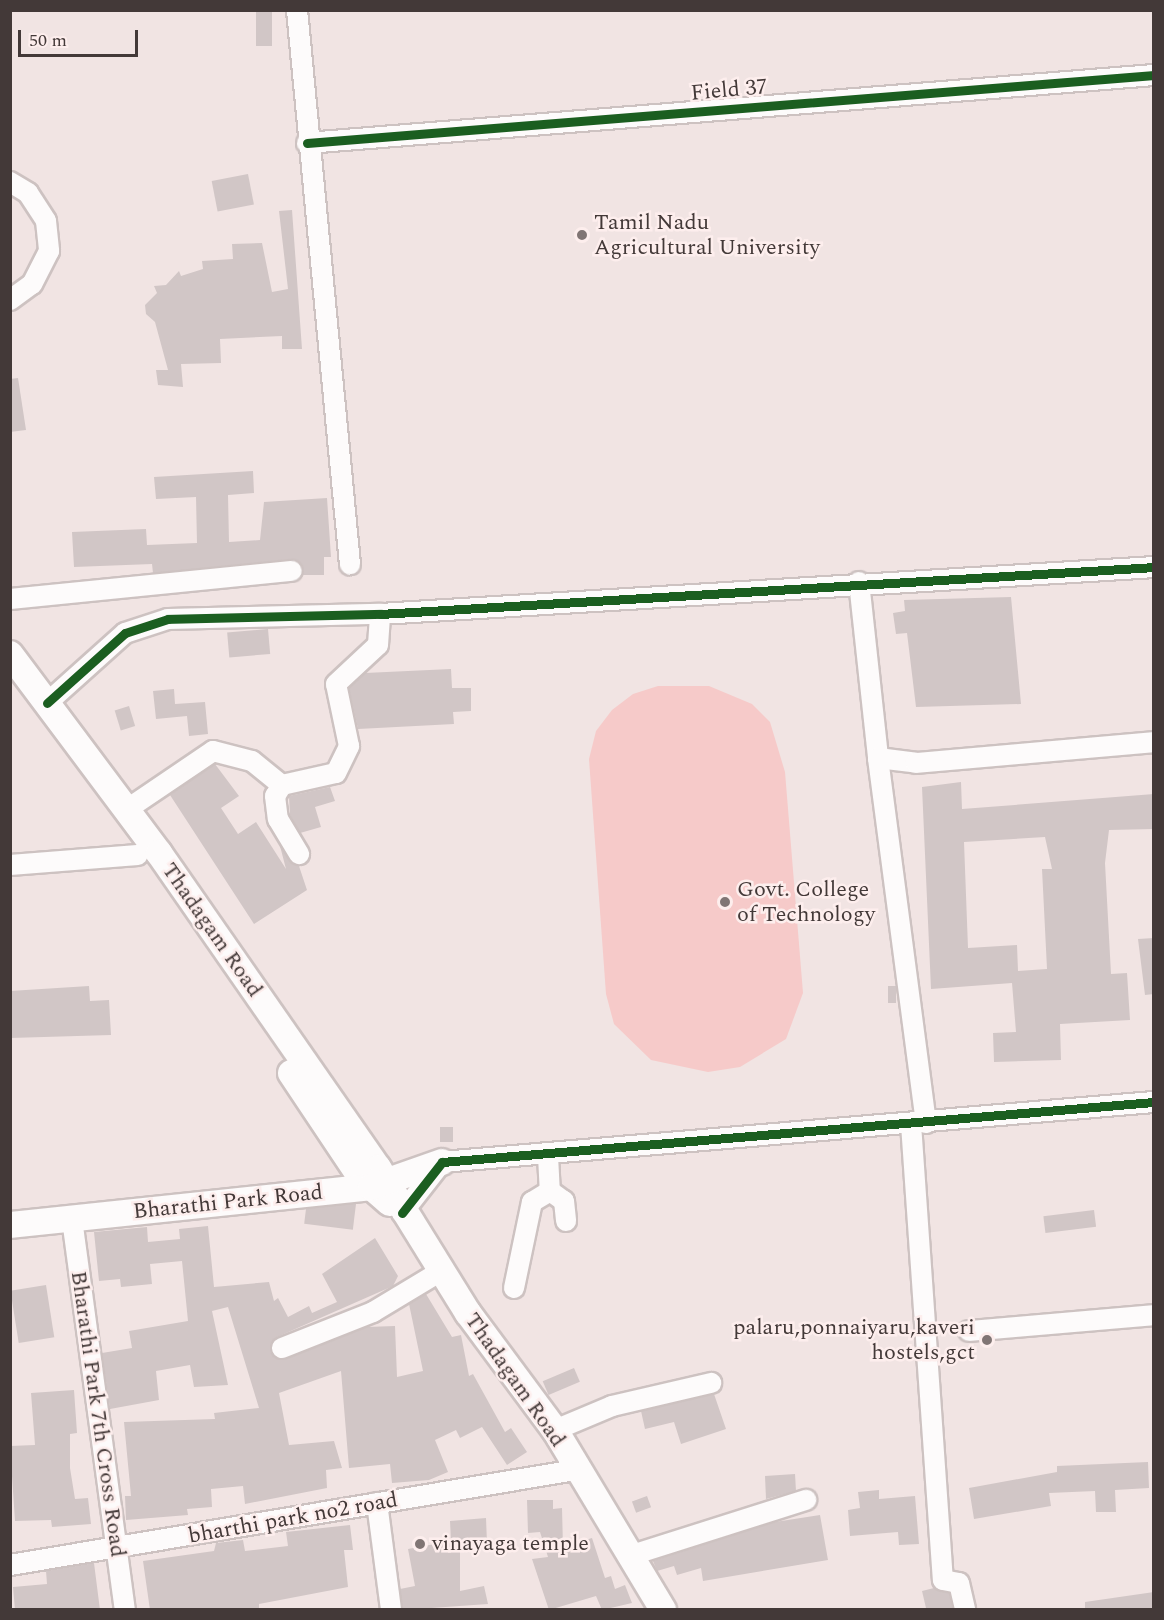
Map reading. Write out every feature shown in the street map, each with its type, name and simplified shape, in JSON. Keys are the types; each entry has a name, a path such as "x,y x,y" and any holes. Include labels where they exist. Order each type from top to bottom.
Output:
{"main road":[{"name":"Thadagam Road","path":"10,654 126,810 378,1183"},
{"name":"Thadagam Road","path":"10,680 402,1213 555,1430 575,1470 663,1610"},
{"name":"Bharathi Park Road","path":"10,1226 378,1183 442,1162"}],"street":[{"path":"297,10 307,143 350,564"},
{"name":"Field 37","path":"307,143 1154,75"},
{"path":"10,182 28,193 46,221 49,251 32,284 10,300"},
{"path":"47,703 125,633 168,619 380,614 859,582 1154,567"},
{"path":"10,599 292,571"},
{"path":"859,582 918,1124 943,1580 960,1583 965,1610"},
{"path":"299,854 278,819 275,796 282,785 336,773 349,746 336,684 378,645 380,614"},
{"path":"878,758 916,763 1154,742"},
{"path":"126,810 213,751 252,760 282,785"},
{"path":"10,865 138,855"},
{"path":"402,1213 442,1162 548,1156 1154,1102"},
{"path":"548,1156 550,1191"},
{"path":"550,1191 564,1201 566,1221"},
{"path":"514,1288 532,1202 550,1191"},
{"name":"Bharathi Park 7th Cross Road","path":"72,1219 125,1610"},
{"path":"282,1348 373,1312 441,1271"},
{"path":"969,1331 1154,1315"},
{"path":"555,1430 612,1406 711,1383"},
{"name":"bharthi park no2 road","path":"10,1565 117,1549 575,1470"},
{"path":"629,1556 806,1500"},
{"path":"377,1503 391,1610"}],"shaded area":[{"path":"658,686 709,686 752,704 770,722 785,772 803,993 786,1039 740,1067 708,1072 651,1060 614,1024 606,994 589,759 596,731 612,710 633,694"}],"building":[{"path":"256,10 272,10 272,46 256,46"},
{"path":"248,174 254,204 218,211 212,181"},
{"path":"292,210 302,349 282,349 282,336 220,339 221,363 181,364 183,387 158,385 156,370 168,370 155,322 146,314 145,305 157,293 154,286 166,285 179,271 181,276 203,269 202,261 233,259 232,244 262,243 272,292 288,289 279,211"},
{"path":"18,378 26,430 10,432 10,379"},
{"path":"253,471 254,493 228,495 229,542 260,540 264,502 327,498 331,557 324,557 324,575 303,575 301,564 291,559 153,573 152,564 74,567 72,532 146,529 147,545 197,543 196,497 156,499 154,477"},
{"path":"1011,597 1021,704 916,707 907,633 896,634 893,613 905,611 904,600"},
{"path":"268,629 270,654 229,657 227,633"},
{"path":"451,669 452,688 471,688 471,711 453,712 454,724 358,729 349,688 365,673"},
{"path":"174,689 175,704 205,702 208,734 189,736 187,716 156,719 153,691"},
{"path":"129,706 135,726 121,730 115,710"},
{"path":"215,764 239,796 221,808 238,834 256,822 286,869 280,846 299,866 307,890 254,924 170,795"},
{"path":"961,782 962,809 1154,794 1154,829 1109,830 1105,863 1111,974 1127,973 1130,1020 1060,1024 1061,1060 994,1062 993,1033 1016,1032 1012,983 931,989 922,787","holes":["1045,837 1052,869 1042,869 1047,969 1018,971 1017,945 968,948 964,842"]},
{"path":"330,787 335,801 315,807 321,827 300,833 290,815 289,796"},
{"path":"1154,938 1154,994 1145,995 1138,939"},
{"path":"89,986 90,1001 109,1000 111,1035 10,1038 10,991"},
{"path":"888,986 896,986 896,1003 888,1003"},
{"path":"440,1127 453,1127 453,1142 440,1142"},
{"path":"307,1198 356,1204 353,1230 304,1224"},
{"path":"1094,1210 1096,1227 1045,1233 1043,1216"},
{"path":"208,1226 214,1287 269,1282 274,1301 278,1298 288,1317 309,1306 312,1313 337,1302 322,1274 375,1238 398,1276 393,1286 277,1337 271,1353 286,1359 367,1327 395,1326 397,1377 423,1371 409,1304 426,1294 452,1337 461,1335 469,1376 473,1374 505,1432 511,1428 527,1452 507,1465 482,1427 460,1438 456,1430 435,1440 448,1472 429,1480 392,1483 390,1464 349,1468 341,1371 279,1393 289,1445 334,1441 342,1468 326,1470 327,1488 245,1504 243,1486 211,1489 212,1507 187,1509 188,1515 126,1520 125,1496 131,1496 124,1422 215,1419 214,1413 259,1408 228,1307 212,1311 228,1385 194,1387 190,1365 156,1371 159,1400 110,1409 102,1353 132,1348 129,1331 188,1321 182,1261 150,1264 152,1284 121,1287 120,1279 99,1281 94,1232 147,1227 148,1242 180,1239 179,1229"},
{"path":"46,1285 54,1337 19,1343 10,1291"},
{"path":"574,1368 580,1382 549,1395 543,1381"},
{"path":"74,1390 77,1433 70,1434 70,1468 75,1499 88,1498 91,1524 52,1527 51,1520 15,1521 10,1446 35,1445 31,1393"},
{"path":"714,1394 726,1429 681,1444 674,1422 645,1429 641,1411"},
{"path":"1148,1462 1149,1488 1115,1490 1116,1512 1096,1512 1095,1491 1049,1493 1051,1506 974,1519 969,1488 1057,1472 1057,1466"},
{"path":"795,1474 796,1491 766,1499 765,1476"},
{"path":"879,1490 879,1499 915,1496 919,1544 899,1545 898,1532 850,1536 848,1510 860,1508 858,1492"},
{"path":"647,1496 651,1507 636,1513 632,1501"},
{"path":"527,1500 553,1500 553,1509 562,1508 563,1547 592,1538 605,1578 611,1576 615,1589 625,1585 632,1603 602,1610 596,1596 549,1610 532,1559 548,1557 540,1532 528,1533"},
{"path":"820,1515 828,1560 703,1581 701,1568 677,1575 674,1566 657,1571 653,1561 775,1522"},
{"path":"486,1518 487,1543 460,1545 460,1591 484,1586 488,1604 403,1610 400,1589 415,1586 408,1549 451,1541 450,1521"},
{"path":"350,1525 353,1550 344,1550 348,1587 259,1604 259,1610 150,1610 143,1561 214,1551 216,1543 243,1540 245,1551 288,1546 286,1532"},
{"path":"94,1563 100,1610 15,1610 13,1587 47,1584 46,1571"},
{"path":"934,1588 949,1593 953,1610 926,1608 922,1591"},
{"path":"1154,1592 1154,1610 1085,1610 1085,1602"}],"cycle path":[{"path":"307,143 1154,75"},
{"path":"47,703 125,633 168,619 380,614 1154,567"},
{"path":"402,1213 442,1162 1154,1102"}],"place":[{"name":"Tamil Nadu Agricultural University","path":"582,235"},
{"name":"Govt. College of Technology","path":"725,902"},
{"name":"palaru,ponnaiyaru,kaveri hostels,gct","path":"987,1340"},
{"name":"vinayaga temple","path":"420,1544"}]}
